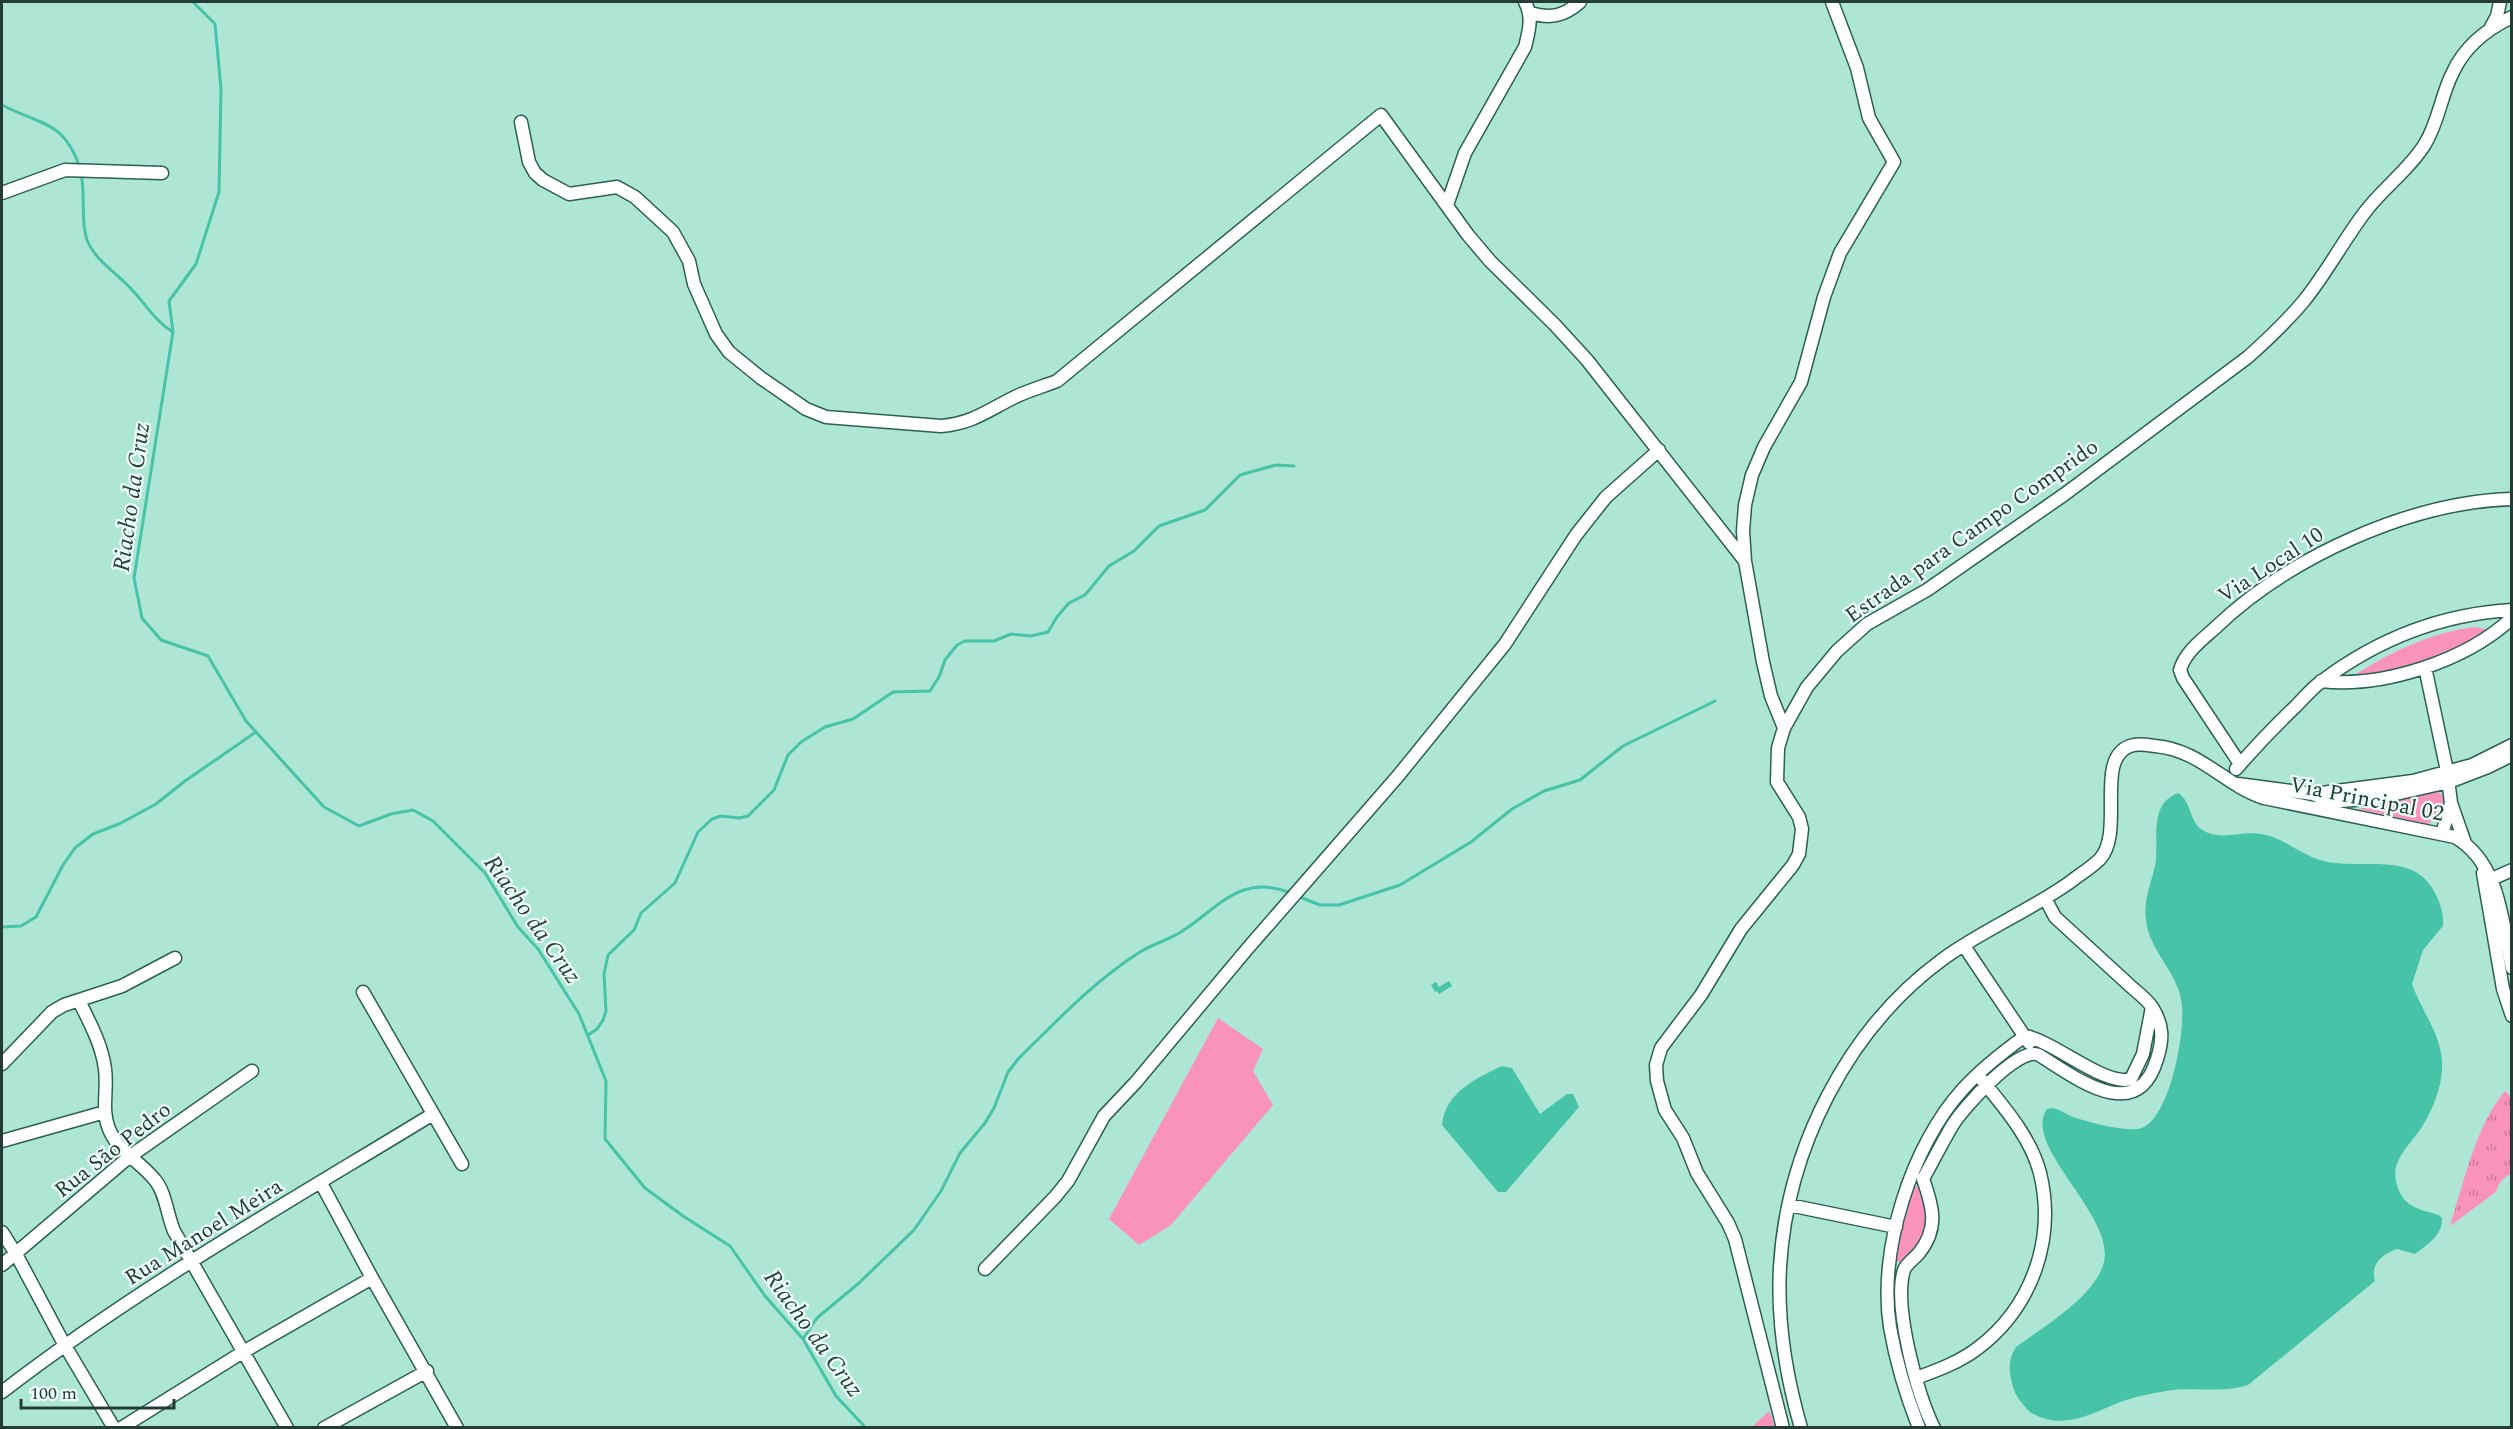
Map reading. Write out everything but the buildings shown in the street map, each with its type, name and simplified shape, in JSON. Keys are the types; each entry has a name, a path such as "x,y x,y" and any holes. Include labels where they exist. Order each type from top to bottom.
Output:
{"street":[{"path":"1528,7 1544,17 1556,17 1580,2"},
{"path":"1784,728 1765,674 1745,561 1743,531 1745,505 1752,475 1764,447 1801,382 1824,297 1840,253 1894,162 1869,118 1857,68 1832,2"},
{"path":"2491,27 2497,16 2500,2"},
{"path":"1447,205 1465,153 1525,47 1530,29 1528,7"},
{"name":"Estrada para Campo Comprido","path":"1783,1428 1735,1239 1728,1223 1697,1173 1683,1138 1665,1110 1657,1082 1656,1065 1660,1048 1701,996 1741,929 1793,865 1799,854 1802,829 1799,817 1777,782 1778,748 1784,728 1807,687 1837,651 1867,624 1928,590 2066,494 2248,357 2274,334 2303,302 2366,210 2412,162 2424,145 2437,122 2452,72 2474,41 2491,27 2511,17"},
{"path":"521,122 529,162 535,173 543,180 569,194 617,187 635,197 673,232 689,261 694,284 707,316 729,352 806,409 826,417 865,418 941,426 959,424 978,418 1019,395 1057,381 1381,115 1490,261 1587,360 1745,561"},
{"path":"2,193 65,170 162,173"},
{"path":"985,1269 1055,1197 1068,1181 1104,1116 1136,1082 1316,869 1398,776 1505,644 1576,535 1606,497 1659,450"},
{"name":"Via Local 10","path":"2240,764 2182,678 2180,670 2188,653 2224,619 2266,587 2344,541 2396,522 2446,509 2511,500"},
{"path":"2511,610 2484,612 2412,630 2380,644 2321,681 2240,764 2232,781 2313,794 2448,776 2488,767 2511,756"},
{"path":"2321,681 2337,683 2370,681 2398,676 2482,640 2511,618"},
{"path":"2425,666 2448,776 2451,803 2466,843"},
{"name":"Via Principal 02","path":"2046,900 2098,861 2106,852 2112,832 2113,769 2116,758 2123,751 2139,745 2164,747 2202,761 2245,790 2264,798 2442,834 2466,843 2483,863 2511,968"},
{"path":"2448,776 2511,745"},
{"path":"2442,834 2451,803"},
{"path":"2488,880 2511,870"},
{"name":"Via Principal 02","path":"2488,880 2511,1016"},
{"path":"1801,1428 1792,1395 1780,1306 1782,1242 1796,1175 1808,1140 1841,1073 1874,1027 1922,974 1964,946 2046,900 2055,917 2152,1006 2162,1026 2163,1035 2154,1070 2139,1090 2122,1095 2104,1091 2033,1052 2025,1036 1964,946"},
{"path":"2,1064 47,1016 64,1005 129,983 175,958"},
{"path":"363,992 462,1164"},
{"path":"79,1001 99,1043 105,1070 105,1112 108,1128 116,1143 154,1179 161,1189 168,1216 192,1262 287,1428"},
{"path":"2025,1036 2047,1042 2090,1068 2127,1080 2134,1076 2143,1054 2152,1006"},
{"path":"1927,1427 1903,1385 1890,1325 1889,1267 1896,1227 1938,1123 1962,1089 2025,1036"},
{"path":"1918,1177 1953,1124 1987,1086 2016,1059 2033,1052"},
{"name":"Rua São Pedro","path":"2,1265 129,1156 252,1071"},
{"path":"1916,1378 1958,1361 1997,1332 2031,1285 2042,1251 2046,1210 2039,1172 2030,1148 2012,1118 1977,1075"},
{"path":"2122,1080 2122,1095"},
{"path":"2,1141 105,1112"},
{"name":"Rua Manoel Meira","path":"2,1392 64,1344 192,1262 433,1114"},
{"path":"1918,1177 1932,1206 1932,1231 1928,1241 1905,1268 1902,1292 1904,1322 1927,1427"},
{"path":"321,1183 457,1428"},
{"path":"1789,1205 1896,1227"},
{"path":"2,1232 114,1428"},
{"path":"1889,1267 1905,1268"},
{"path":"121,1428 372,1278"},
{"path":"324,1428 427,1371"}],"green space":[{"path":"2475,627 2489,630 2454,649 2423,662 2352,677 2411,645 2443,634"},
{"path":"2438,792 2443,795 2442,809 2435,819 2427,824 2358,809"},
{"path":"1218,1018 1263,1049 1253,1071 1273,1105 1171,1225 1139,1245 1109,1219"},
{"path":"2505,1091 2511,1097 2511,1174 2501,1181 2496,1192 2450,1226 2478,1138"},
{"path":"1915,1186 1919,1187 1925,1202 1925,1230 1917,1247 1903,1263 1898,1262 1895,1258 1901,1224"},
{"path":"1769,1411 1775,1427 1752,1427"}],"shaded area":[{"path":"2178,793 2186,802 2196,824 2206,832 2220,835 2261,834 2284,842 2320,860 2335,863 2400,866 2414,871 2427,880 2442,910 2443,926 2423,950 2412,984 2440,1046 2442,1069 2438,1091 2430,1112 2402,1153 2395,1176 2403,1198 2416,1208 2439,1215 2442,1218 2442,1224 2433,1239 2415,1254 2397,1249 2378,1260 2374,1270 2375,1281 2248,1385 2228,1389 2159,1392 2126,1400 2071,1420 2051,1420 2030,1412 2017,1396 2010,1373 2011,1357 2016,1347 2067,1310 2091,1287 2104,1262 2104,1243 2096,1223 2046,1141 2042,1124 2047,1109 2051,1108 2070,1116 2109,1126 2138,1129 2154,1119 2169,1088 2182,1029 2181,999 2174,979 2152,941 2145,913 2146,899 2155,866 2158,815 2168,799"},
{"path":"1449,981 1452,986 1439,994 1431,985 1436,982 1439,987"},
{"path":"1502,1066 1512,1068 1540,1114 1567,1094 1573,1094 1579,1107 1506,1192 1498,1192 1442,1125 1444,1114 1455,1095 1472,1082"}],"waterway":[{"name":"Riacho da Cruz","path":"193,2 215,24 221,89 219,192 196,264 169,301 173,332 134,578 142,618 161,640 208,656 246,721 324,807 359,826 391,814 413,810 433,821 485,873 518,927 538,949 579,1014 606,1081 605,1139 645,1188 730,1246 765,1296 803,1339 836,1396 866,1428"},
{"path":"2,105 58,132 74,152 80,168"},
{"path":"81,174 85,232 91,248 157,319 173,332"},
{"path":"588,1035 597,1029 606,1011 604,974 608,955 634,930 641,913 675,883 698,832 712,819 721,816 739,818 748,816 774,790 788,755 801,742 825,727 853,719 893,692 930,691 939,677 945,660 957,645 965,641 994,641 1011,634 1031,636 1048,632 1069,603 1085,595 1109,566 1134,551 1159,526 1205,510 1240,475 1276,465 1294,466"},
{"path":"1297,896 1320,905 1339,905 1400,885 1471,842 1512,809 1544,791 1580,780 1623,746 1715,701"},
{"path":"2,927 21,926 36,917 63,865 75,848 93,834 119,824 156,804 256,732"},
{"path":"803,1339 817,1318 859,1283 914,1230 941,1191 960,1153 985,1123 994,1108 1008,1072 1019,1058 1076,1002 1123,963 1145,949 1181,932 1232,896 1258,887 1291,893"}]}
